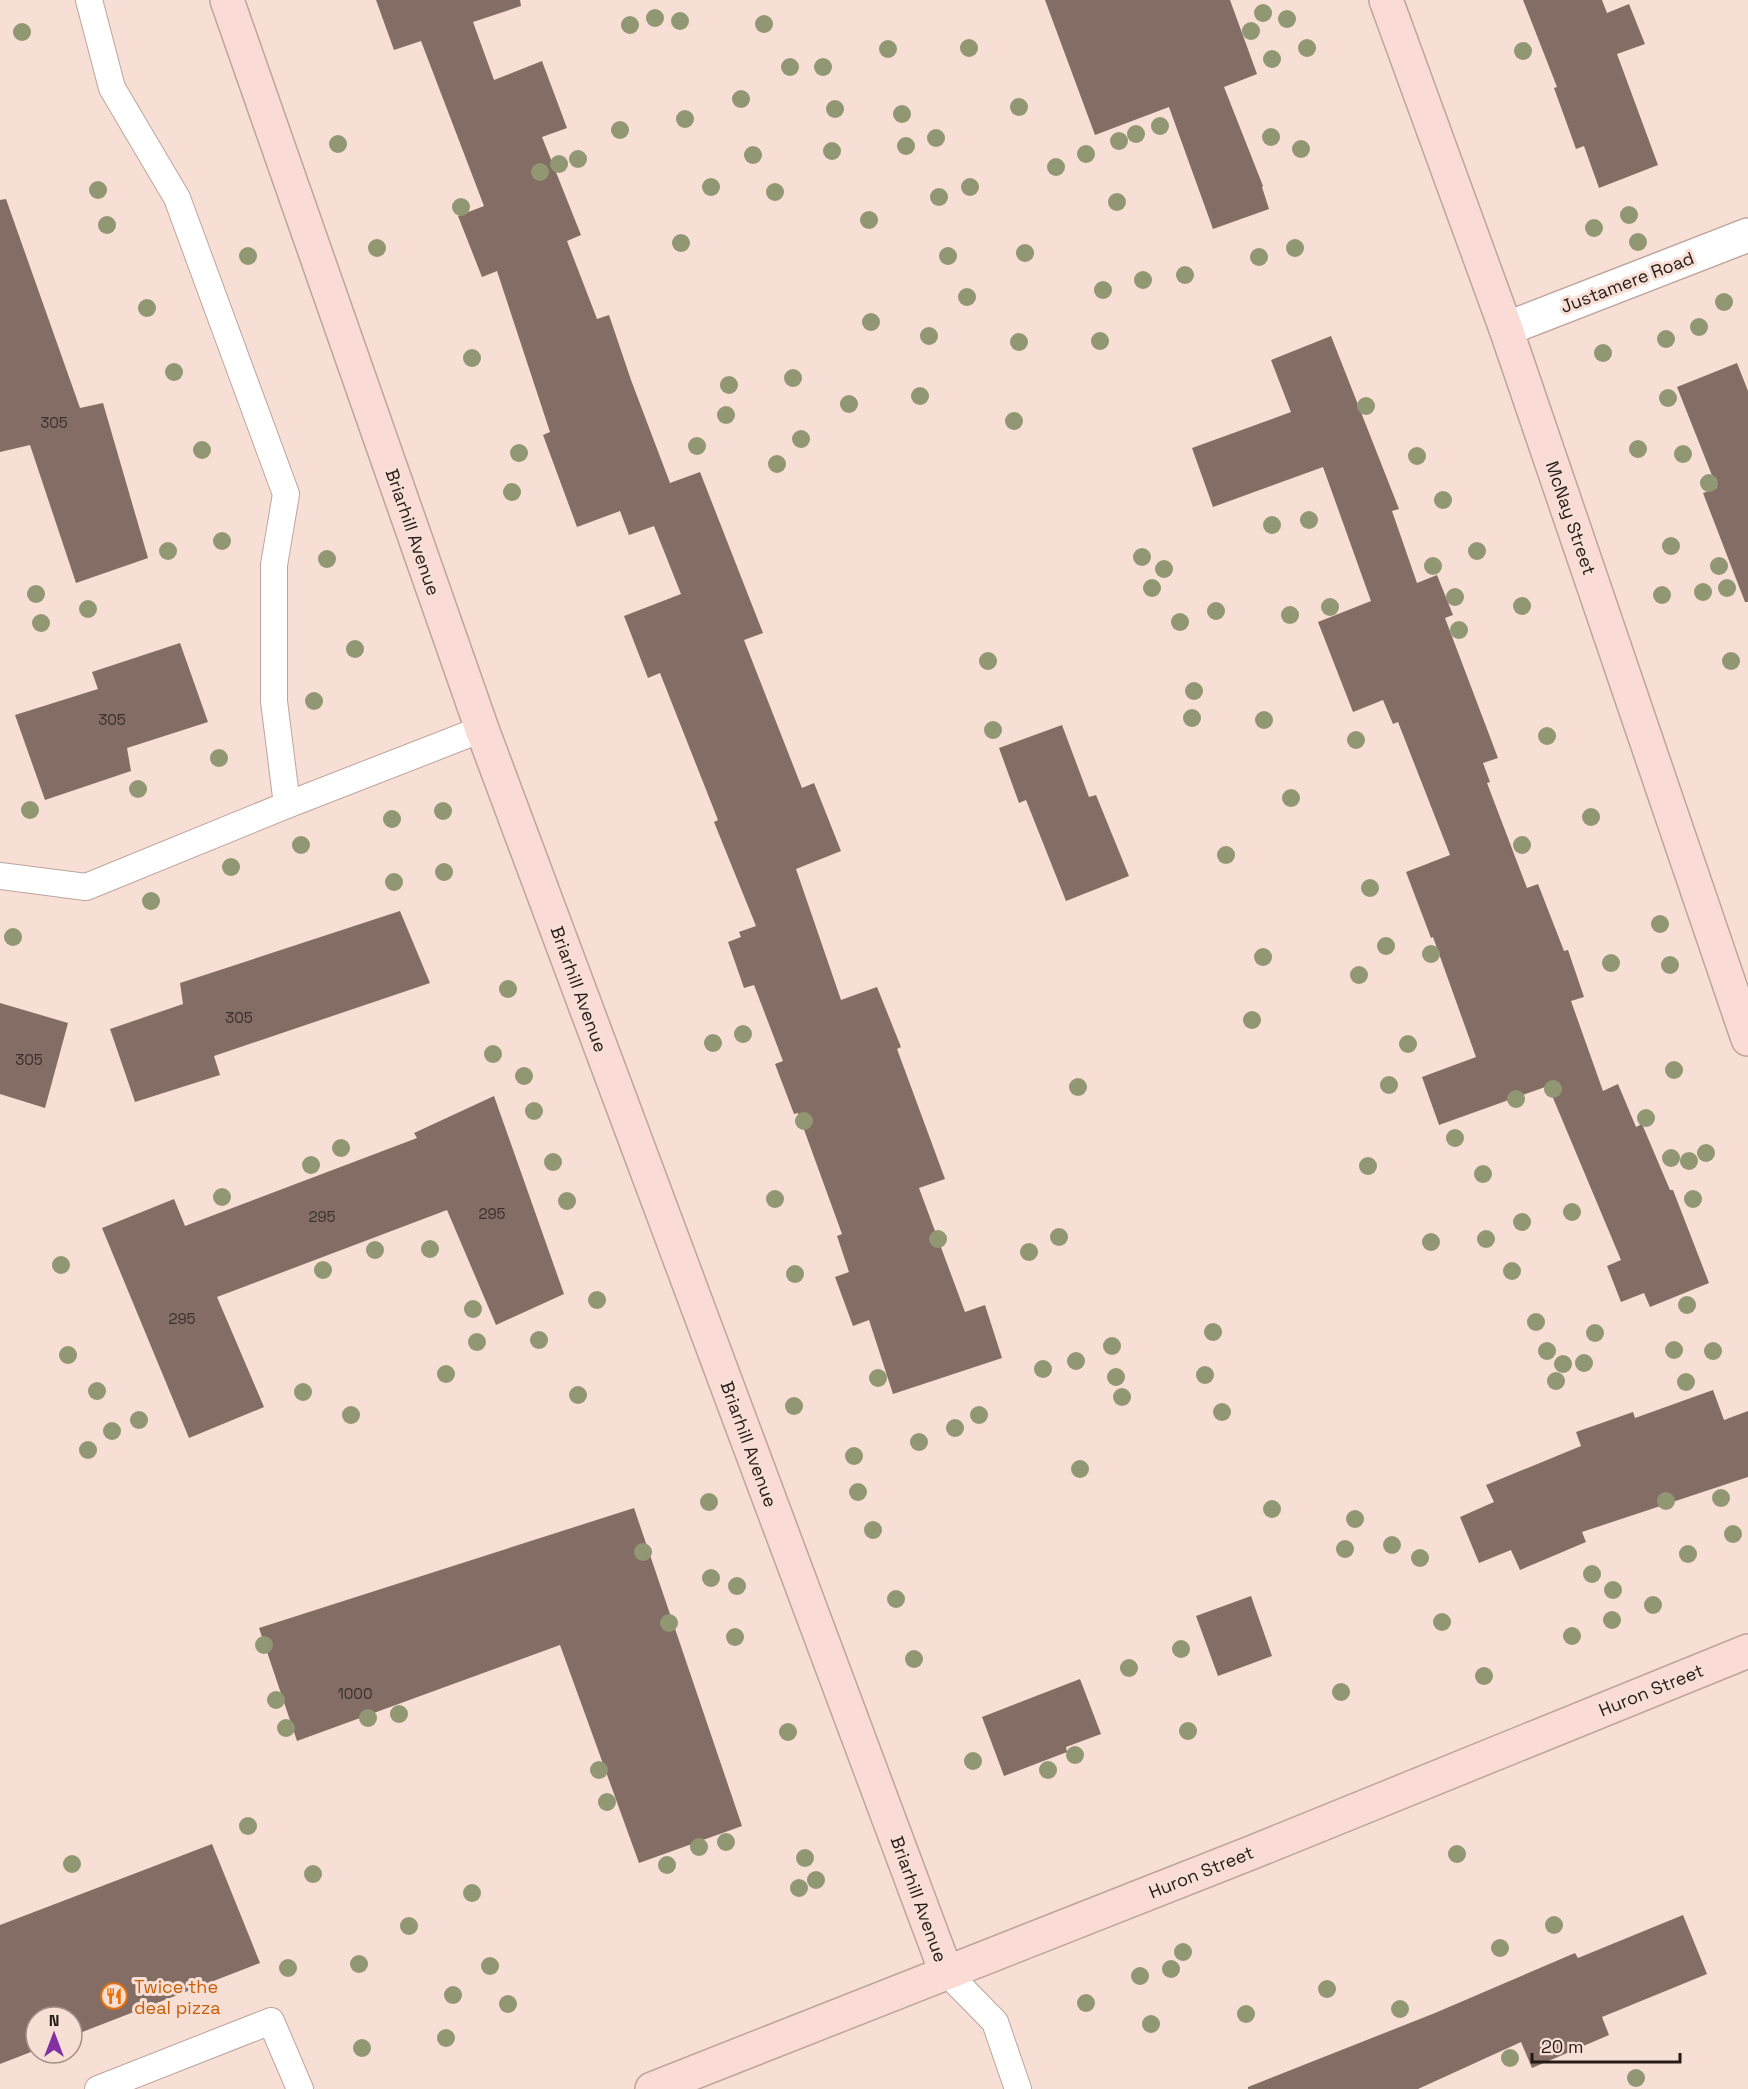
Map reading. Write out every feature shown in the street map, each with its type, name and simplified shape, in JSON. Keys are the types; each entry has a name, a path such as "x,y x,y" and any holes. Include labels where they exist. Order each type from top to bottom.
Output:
{"street":[{"name":"Briarhill Avenue","path":"227,0 482,729 946,1972"},
{"name":"McNay Street","path":"1386,0 1506,329 1748,1039"},
{"name":"Justamere Road","path":"1506,329 1748,235"},
{"name":"Huron Street","path":"652,2089 1253,1851 1748,1651"}],"lane":[{"path":"89,0 112,88 177,198 286,494 274,565 274,701 287,805"},
{"path":"0,876 86,887 482,729"},
{"path":"946,1972 994,2022 1018,2089"},
{"path":"98,2089 271,2021 300,2089"}],"building":[{"path":"376,0 520,0 521,6 473,22 494,80 542,61 567,128 542,137 581,235 567,241 597,319 609,315 670,483 700,472 763,633 744,640 802,788 814,783 841,851 796,869 841,1000 877,987 901,1047 897,1049 945,1179 919,1188 965,1312 985,1305 1002,1358 893,1394 869,1320 853,1326 835,1277 849,1272 837,1236 842,1234 798,1113 794,1114 775,1064 783,1061 754,985 744,988 728,942 741,937 739,932 756,926 714,822 718,820 660,673 648,678 624,616 681,594 654,526 629,535 620,511 577,527 543,435 550,432 497,271 482,277 458,216 484,206 421,41 394,50"},
{"path":"1045,0 1230,0 1257,74 1224,87 1263,186 1269,209 1213,229 1169,107 1095,135"},
{"path":"1523,0 1602,0 1607,13 1629,4 1645,44 1617,54 1658,165 1599,188 1584,146 1576,149 1554,88 1557,87"},
{"path":"6,199 80,408 103,403 148,558 76,583 30,445 0,452 0,200"},
{"path":"1331,336 1399,509 1392,511 1417,583 1437,575 1453,615 1445,618 1498,758 1483,763 1490,782 1487,783 1527,888 1538,884 1564,951 1568,950 1584,997 1571,1001 1603,1091 1618,1084 1636,1127 1642,1124 1670,1190 1673,1190 1709,1283 1650,1307 1644,1293 1621,1302 1607,1266 1621,1260 1548,1086 1439,1125 1422,1077 1476,1057 1433,937 1431,938 1406,872 1450,855 1398,722 1393,724 1383,700 1353,712 1318,622 1371,601 1323,467 1213,507 1192,448 1291,412 1271,360"},
{"path":"1737,363 1748,391 1748,602 1745,602 1703,493 1717,488 1677,387"},
{"path":"180,643 208,722 127,748 131,771 45,800 15,715 98,689 92,672"},
{"path":"1062,725 1089,797 1096,795 1129,876 1066,901 1026,800 1019,803 999,748"},
{"path":"400,911 430,983 214,1056 220,1075 135,1102 110,1029 183,1004 180,983"},
{"path":"0,1003 68,1023 45,1108 0,1094"},
{"path":"494,1096 564,1294 496,1325 447,1210 217,1297 264,1407 189,1438 102,1228 174,1199 185,1226 417,1138 414,1133"},
{"path":"1713,1390 1724,1420 1748,1411 1748,1477 1582,1532 1586,1542 1520,1570 1511,1550 1479,1563 1460,1517 1494,1502 1486,1485 1581,1446 1576,1432 1633,1412 1635,1418"},
{"path":"634,1508 742,1826 639,1863 560,1645 297,1741 259,1628"},
{"path":"1251,1596 1272,1656 1218,1676 1196,1616"},
{"path":"1080,1679 1101,1734 1066,1747 1067,1752 1004,1776 982,1717"},
{"path":"212,1844 260,1963 84,2031 84,2005 24,2005 24,2055 0,2064 0,1925"},
{"path":"1683,1915 1707,1974 1602,2017 1609,2035 1532,2068 1521,2042 1418,2089 1248,2089 1248,2087 1435,2013 1575,1953 1578,1958"}],"place":[{"name":"Twice the deal pizza","path":"114,1996"}]}
